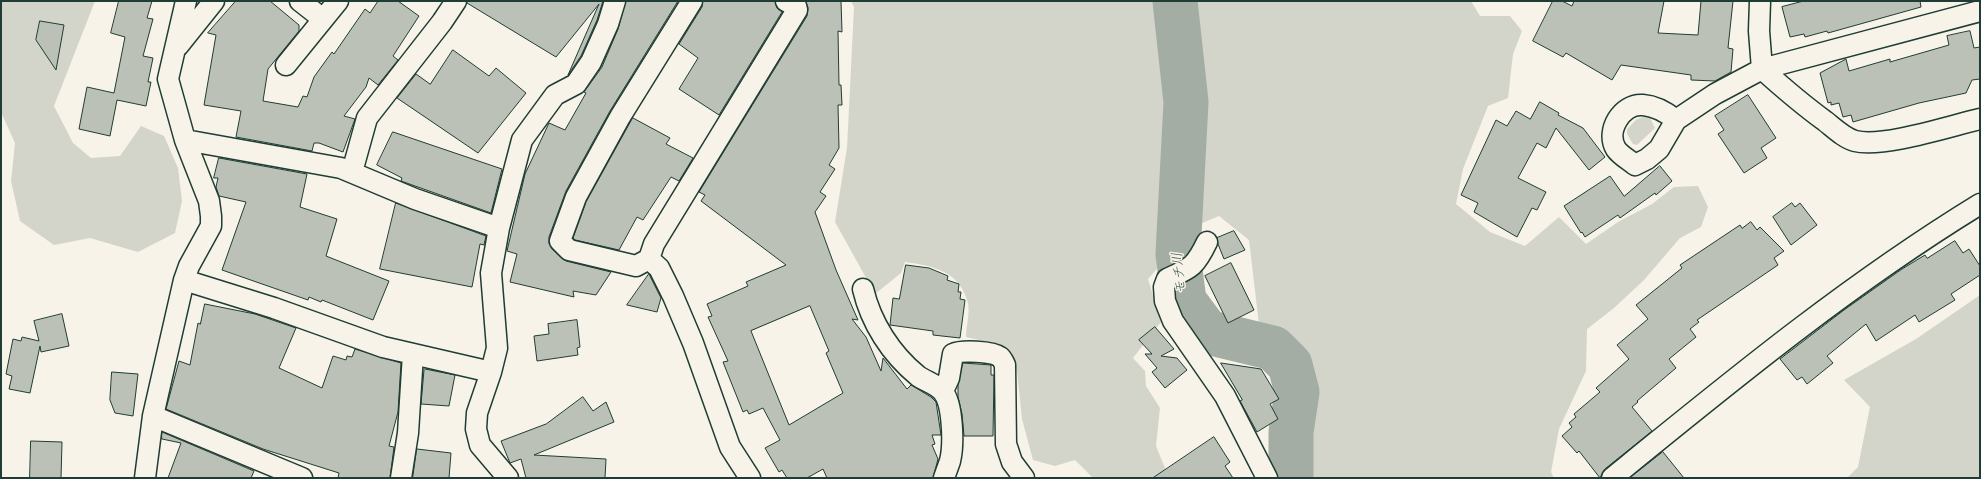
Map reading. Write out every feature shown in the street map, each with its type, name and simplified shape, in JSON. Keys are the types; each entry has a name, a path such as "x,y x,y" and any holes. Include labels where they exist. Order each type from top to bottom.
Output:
{"street":[{"path":"145,478 153,416 184,280 189,266 211,226 212,216 208,201 184,140 168,78 173,51 186,1"},
{"path":"173,51 214,1"},
{"path":"300,1 323,19"},
{"path":"286,65 338,1"},
{"path":"352,172 367,118 442,22 456,1"},
{"path":"508,478 480,445 476,429 477,413 491,372 497,348 491,273 499,228 522,140 555,95 576,84 594,55 608,24 615,1"},
{"path":"692,1 616,124 576,197 560,241 569,250 636,266 649,259 654,244 797,10 796,6 786,1"},
{"path":"1760,1 1759,32 1762,69 1798,101 1853,141 1868,143 1885,141 1980,119"},
{"path":"1676,120 1715,94 1762,69 1980,11"},
{"path":"184,140 341,168 415,199 499,228"},
{"path":"1612,478 1760,357 1925,238 1980,204"},
{"path":"1207,242 1198,261 1190,268 1167,279 1164,287 1165,301 1173,320 1225,396 1267,478"},
{"path":"649,259 659,268 673,296 693,343 730,447 750,478"},
{"path":"184,280 274,308 383,347 491,372"},
{"path":"863,289 867,306 888,345 904,365 921,378 943,391 950,408 951,434 950,459 944,478"},
{"path":"943,391 949,378 953,354 958,352 988,353 1000,357 1005,365 1006,444 1012,462 1024,478"},
{"path":"401,478 408,433 413,354"},
{"path":"153,416 302,478"}],"shaded area":[{"path":"1,1 95,1 54,106 73,143 91,158 120,156 141,126 164,136 178,168 182,201 175,233 138,252 90,238 54,245 20,221 11,181 15,143 1,112"},
{"path":"851,1 1471,1 1480,16 1510,16 1522,31 1513,54 1508,98 1488,106 1463,169 1456,204 1490,232 1525,246 1559,217 1586,244 1618,222 1652,204 1674,187 1698,186 1708,207 1701,227 1680,238 1644,280 1614,308 1587,329 1586,371 1559,429 1551,472 1554,478 1304,478 1298,460 1310,418 1306,358 1260,333 1249,240 1219,216 1195,226 1148,279 1161,322 1133,358 1145,371 1146,386 1160,408 1156,446 1169,478 1093,478 1075,460 1055,466 1033,460 1022,419 1017,371 1004,346 966,337 969,311 968,303 964,292 952,277 935,268 905,262 901,273 875,294 835,222 847,148 854,7"},
{"path":"1643,117 1650,118 1655,128 1637,145 1633,144 1627,134 1627,129 1637,119"},
{"path":"1980,295 1980,478 1847,478 1858,467 1870,407 1844,380 1916,339"}],"building":[{"path":"119,1 152,1 147,18 153,19 143,56 153,58 148,82 151,82 146,106 117,100 110,136 79,129 87,87 114,93 125,37 111,33"},
{"path":"236,1 270,1 299,25 299,31 268,69 263,101 298,107 303,96 307,97 314,77 332,52 334,54 365,9 370,13 378,1 398,1 419,16 393,56 398,60 378,85 369,78 366,87 344,116 355,119 343,152 319,143 314,143 312,151 236,137 241,111 204,105 216,35 208,33"},
{"path":"467,1 603,1 597,20 581,56 568,75 599,4 556,57 467,3"},
{"path":"626,1 678,1 610,111 566,191 549,237 549,243 552,249 566,261 611,272 596,295 573,291 574,297 510,282 517,254 507,251 525,174 549,123 565,130 586,93 584,92 602,67 618,29"},
{"path":"703,1 775,1 777,8 782,12 719,115 679,89 698,58 679,44 702,7"},
{"path":"806,1 841,1 842,32 838,31 839,85 841,85 842,105 838,105 839,148 829,165 835,169 820,192 826,196 815,212 836,270 858,320 852,319 866,337 881,371 883,358 907,389 911,385 931,397 936,402 941,435 932,435 935,444 932,445 938,459 933,478 827,478 823,469 807,478 787,478 782,470 779,472 765,448 780,440 763,408 749,414 747,410 743,412 723,362 728,361 708,317 712,316 707,304 748,286 746,282 786,265 701,201 705,195 699,192 807,16 808,8","holes":["810,306 829,351 826,353 843,393 789,425 751,331"]},
{"path":"1553,1 1562,1 1572,6 1574,1 1664,1 1658,33 1698,35 1701,1 1733,1 1728,48 1733,49 1731,72 1715,81 1691,80 1691,75 1621,65 1612,80 1566,53 1563,57 1533,41"},
{"path":"1804,1 1920,1 1921,7 1828,33 1827,31 1805,37 1804,34 1790,37 1782,7"},
{"path":"40,21 64,25 56,70 36,40"},
{"path":"1970,31 1974,48 1980,47 1980,79 1972,80 1966,93 1919,103 1853,122 1851,115 1843,117 1839,103 1831,105 1831,102 1828,103 1820,73 1846,59 1849,71 1890,59 1890,62 1949,45 1947,36"},
{"path":"453,50 489,76 496,68 526,93 478,153 397,98 416,74 430,84"},
{"path":"1748,95 1776,138 1761,148 1767,158 1744,173 1718,134 1724,130 1715,116"},
{"path":"1540,102 1559,113 1558,115 1583,128 1605,157 1589,170 1556,128 1546,148 1537,143 1518,178 1546,192 1537,210 1532,208 1517,237 1474,212 1478,203 1461,195 1496,120 1507,126 1516,111 1530,119"},
{"path":"633,118 670,138 666,144 693,158 679,181 671,177 643,220 637,217 619,250 575,240 573,238 586,202"},
{"path":"393,132 502,169 491,213 401,181 402,178 377,165"},
{"path":"219,158 307,174 300,207 337,219 326,256 389,281 373,320 322,300 321,302 309,297 308,300 222,270 246,202 219,196 216,187 218,178 214,178"},
{"path":"1660,166 1672,181 1656,195 1655,193 1620,218 1618,215 1585,237 1564,206 1610,176 1624,196"},
{"path":"396,203 486,236 484,245 480,244 472,287 380,269"},
{"path":"1792,203 1795,207 1800,203 1817,225 1791,245 1773,217"},
{"path":"1751,222 1757,230 1760,227 1784,251 1774,258 1778,265 1697,320 1699,322 1690,329 1696,337 1669,359 1676,368 1632,407 1652,431 1605,469 1600,478 1579,451 1577,453 1562,436 1572,427 1569,423 1576,417 1574,414 1600,392 1596,388 1629,359 1617,345 1648,319 1636,305 1682,268 1680,265 1740,225 1742,228"},
{"path":"1234,231 1245,250 1224,259 1217,238"},
{"path":"1955,241 1963,253 1969,249 1980,266 1980,275 1951,294 1955,300 1919,322 1915,315 1876,341 1866,324 1827,356 1833,363 1807,384 1802,377 1797,380 1780,359 1844,310 1902,269 1925,255 1927,258"},
{"path":"1231,263 1254,310 1228,323 1205,276"},
{"path":"906,265 929,268 948,276 947,280 959,284 958,292 961,292 960,299 965,300 960,338 933,335 933,331 890,325 893,298 899,299"},
{"path":"649,274 661,298 657,312 627,305"},
{"path":"205,304 255,314 296,328 279,368 322,388 333,356 346,360 347,356 352,357 355,349 401,363 398,412 389,446 394,447 390,478 338,478 339,473 263,449 166,409 179,361 190,365 198,323 200,324"},
{"path":"62,314 69,346 41,352 40,346 30,393 9,389 12,376 6,374 13,339 21,341 22,337 39,341 34,321"},
{"path":"577,320 580,347 577,348 578,355 537,361 534,336 549,334 548,324"},
{"path":"1155,327 1174,349 1161,356 1177,358 1187,370 1165,388 1152,372 1157,368 1145,354 1152,354 1139,340"},
{"path":"963,363 991,365 991,375 994,375 993,436 964,436 962,414 958,397 958,385"},
{"path":"1221,363 1261,369 1279,399 1270,404 1278,419 1257,432 1240,401 1242,400"},
{"path":"425,369 455,375 449,406 421,404"},
{"path":"112,372 138,374 133,416 115,413 110,400"},
{"path":"583,397 593,411 606,402 614,422 534,455 606,459 605,478 526,478 521,459 510,463 501,441 546,424"},
{"path":"162,432 254,471 251,478 168,478 181,443 162,439"},
{"path":"1214,437 1230,462 1225,466 1233,478 1153,478"},
{"path":"31,441 62,442 61,478 30,478"},
{"path":"417,449 451,453 449,478 413,478"},
{"path":"1663,452 1684,478 1630,478"}],"waterway":[{"name":"モチ川","path":"1175,1 1186,102 1178,254 1184,301 1207,332 1273,348 1290,365 1297,392 1291,432 1291,478"}]}
